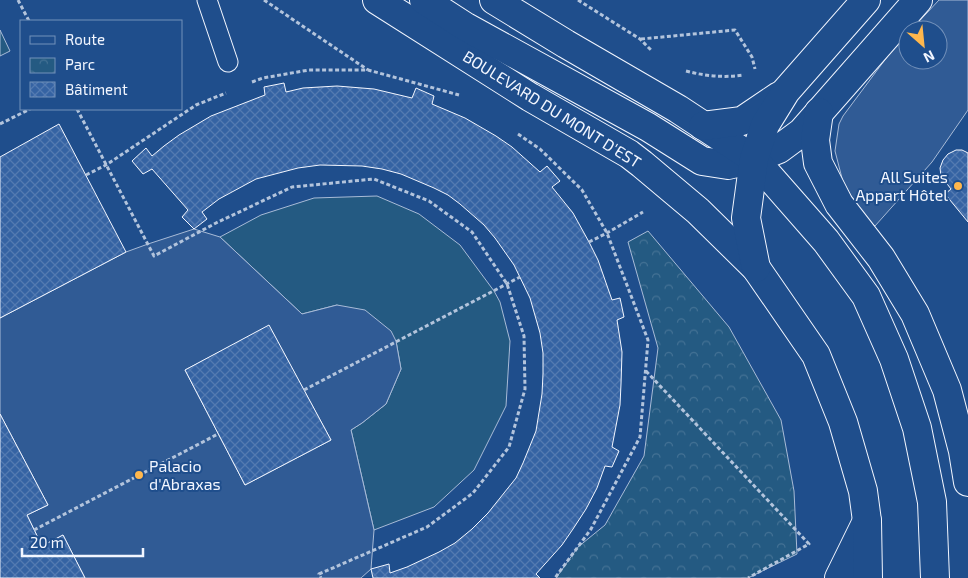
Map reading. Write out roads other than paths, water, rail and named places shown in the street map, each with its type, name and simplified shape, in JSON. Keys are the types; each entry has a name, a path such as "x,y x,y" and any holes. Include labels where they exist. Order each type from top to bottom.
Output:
{"main road":[{"name":"BOULEVARD DU MONT D'EST","path":"377,0 530,97 635,159 698,211 756,268 816,355 843,422 863,491 867,521 868,578"},
{"path":"424,0 466,27 648,127 702,161 728,166 754,159 779,149 802,132 918,0"},
{"path":"494,0 678,109 754,159 826,241 866,296 894,359 917,428 932,502 935,578"},
{"path":"756,268 746,218 754,159 765,125 786,91 866,0"},
{"path":"703,126 742,121 786,91"},
{"path":"819,112 815,140 818,163 840,204 881,258 916,314 946,390 964,451 968,482"},
{"path":"839,578 867,521"}],"lane":[{"path":"207,0 228,62"}],"place":[{"name":"All Suites Appart Hôtel","path":"958,186"},
{"name":"Palacio d'Abraxas","path":"139,475"}]}
